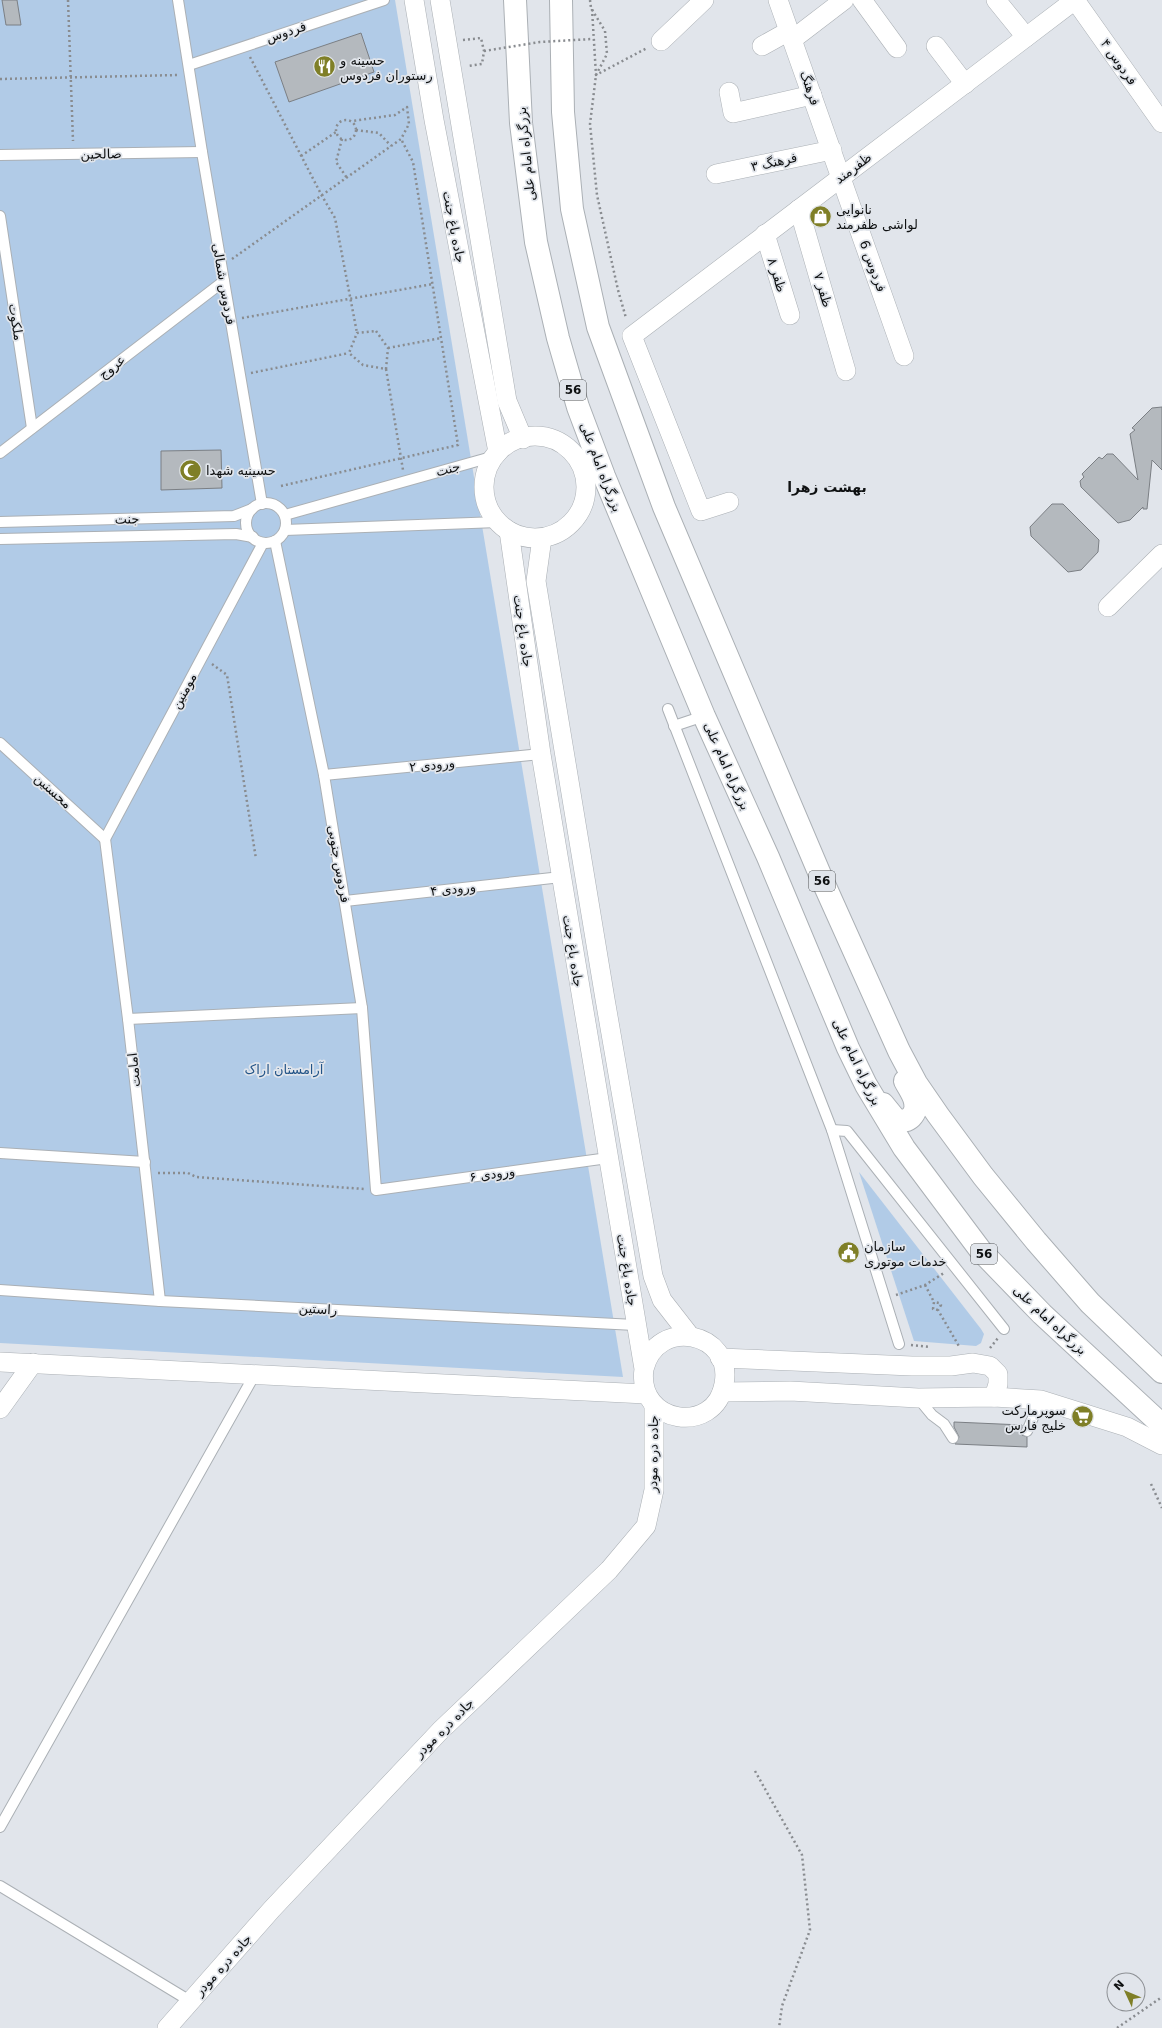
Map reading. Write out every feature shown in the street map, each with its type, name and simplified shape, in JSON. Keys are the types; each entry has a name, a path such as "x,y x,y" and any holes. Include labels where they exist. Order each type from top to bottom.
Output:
{"highway":[{"name":"بزرگراه امام علی","path":"515,0 521,123 536,242 558,338 578,407 604,476 704,716 768,857 848,1048 866,1086 904,1148 981,1251 1042,1314 1162,1425"},
{"name":"56","path":"561,0 563,112 572,209 598,326 664,506 824,884 888,1029 916,1083 960,1146 1036,1240 1090,1303 1162,1372"},
{"path":"848,1048 891,1115 899,1121 907,1120 913,1115 916,1102 894,1054 888,1029"}],"street":[{"name":"جاده باغ جنت","path":"414,0 434,120 497,454"},
{"name":"جاده باغ جنت","path":"440,0 507,401 523,439"},
{"path":"661,41 704,0"},
{"name":"فرهنگ","path":"778,0 841,177"},
{"path":"762,46 791,35 844,0"},
{"path":"862,0 897,48"},
{"path":"996,0 1026,37"},
{"name":"ظفرمند","path":"632,336 1075,0"},
{"name":"فردوس ۴","path":"1075,0 1162,123"},
{"path":"936,46 965,84"},
{"path":"729,92 734,113 812,95"},
{"name":"فرهنگ ۳","path":"716,174 832,150"},
{"name":"فردوس 6","path":"841,177 904,356"},
{"name":"ظفر ۷","path":"799,209 846,372"},
{"name":"ظفر ۸","path":"765,234 790,315"},
{"path":"632,336 701,511 728,502"},
{"path":"542,437 560,444 575,456 585,478 584,502 575,519 560,531 542,538 523,537 504,527 490,511 484,492 486,473 497,454 510,444 523,439 542,437"},
{"name":"جاده باغ جنت","path":"504,527 581,1002 635,1325 644,1370"},
{"name":"جاده باغ جنت","path":"542,538 536,581 605,999 653,1276 662,1300 690,1336"},
{"path":"1108,607 1162,554"},
{"path":"581,1002 605,999"},
{"path":"690,1336 708,1344 720,1358 725,1372 722,1392 715,1404 708,1410 690,1418 670,1416 650,1400 643,1384 644,1370 649,1356 662,1342 676,1337 690,1336"},
{"path":"720,1358 912,1366 951,1366 973,1363 990,1366 998,1374 998,1384 994,1397"},
{"path":"0,1362 255,1374 650,1400"},
{"path":"0,1409 32,1364"},
{"path":"722,1392 790,1392 918,1398 994,1397 1041,1400 1126,1427 1162,1445"},
{"name":"جاده دره مودر","path":"167,2028 272,1909 440,1731 609,1570 646,1526 654,1490 650,1400"}],"lane":[{"name":"فردوس شمالی","path":"178,0 202,152 262,504"},
{"name":"فردوس","path":"189,70 244,46 384,0"},
{"name":"صالحین","path":"0,156 202,152"},
{"name":"ملکوت","path":"0,216 32,428"},
{"name":"عروج","path":"0,453 224,281"},
{"name":"جنت","path":"285,515 497,454"},
{"path":"0,540 236,534 253,538 263,543 275,541 281,537 285,530 285,515 275,505 262,504 252,509 246,524 248,531 253,538"},
{"name":"جنت","path":"0,522 234,516 252,509"},
{"path":"285,530 504,527"},
{"name":"فردوس جنوبی","path":"275,541 324,775 362,1008 376,1190"},
{"name":"مومنین","path":"106,839 263,543"},
{"path":"668,709 832,1130 899,1344"},
{"path":"674,726 704,716"},
{"name":"محسنین","path":"0,743 106,839"},
{"name":"ورودی ۲","path":"324,775 541,754"},
{"name":"امامت","path":"106,839 145,1162 160,1301"},
{"name":"ورودی ۴","path":"345,901 561,877"},
{"path":"128,1019 362,1008"},
{"path":"832,1130 847,1131 953,1267 1004,1329"},
{"path":"0,1153 145,1162"},
{"name":"ورودی ۶","path":"376,1190 608,1158"},
{"name":"راستین","path":"0,1290 160,1301 635,1325"},
{"path":"0,1827 255,1374"},
{"path":"918,1398 932,1415 944,1424 953,1438"},
{"path":"1027,1431 1041,1400"},
{"path":"0,1886 190,2002"}],"path":[{"path":"68,0 74,154"},
{"path":"590,0 592,8 592,39 596,75 590,124 597,195 618,290 632,336"},
{"path":"592,8 605,31 607,54 596,75"},
{"path":"481,38 484,51 482,64"},
{"path":"484,51 540,42 592,39"},
{"path":"596,75 661,41"},
{"path":"244,46 322,196 335,218 356,333 349,353"},
{"path":"0,79 71,78 189,70"},
{"path":"221,266 401,139 409,124 407,107 395,115 352,121 347,119 339,122 336,132 301,156"},
{"path":"352,121 356,130"},
{"path":"342,139 351,138 356,130"},
{"path":"356,130 379,133 390,146"},
{"path":"336,132 342,139"},
{"path":"342,139 336,162 347,178"},
{"path":"281,486 458,445 413,162 401,139"},
{"path":"230,320 433,284"},
{"path":"356,333 376,331 388,348 386,369 405,480"},
{"path":"388,348 441,338"},
{"path":"240,375 349,353"},
{"path":"349,353 363,365 386,369"},
{"path":"202,656 227,675 256,859"},
{"path":"146,1174 188,1173 196,1177 376,1190"},
{"path":"884,1299 925,1285 953,1267"},
{"path":"925,1285 934,1302 933,1309 938,1310 960,1350"},
{"path":"934,1302 941,1305 938,1310"},
{"path":"1151,1484 1162,1508"},
{"path":"755,1771 802,1855 810,1930 782,2006 779,2028"},
{"path":"1117,2028 1162,1998"}],"green space":[{"name":"آرامستان اراک","path":"0,0 395,0 623,1377 0,1343"},
{"path":"859,1172 981,1329 984,1334 981,1343 976,1346 914,1341"}],"building":[{"path":"2,0 17,0 21,25 6,25"},
{"path":"361,33 374,72 289,102 275,62"},
{"path":"1162,407 1162,470 1152,460 1147,509 1143,509 1143,507 1130,520 1118,523 1081,487 1080,481 1084,477 1082,474 1099,457 1102,459 1107,454 1113,454 1138,480 1130,434 1135,430 1132,428 1152,408"},
{"name":"حسینیه شهدا","path":"221,450 222,488 161,490 161,451"},
{"path":"1052,504 1063,504 1099,540 1098,552 1081,570 1068,572 1031,536 1030,527"},
{"path":"954,1422 1022,1425 1021,1432 1022,1435 1027,1437 1027,1447 955,1444 959,1437 954,1427"}],"place":[{"name":"حسینه و رستوران فردوس","path":"324,67"},
{"name":"نانوایی لواشی ظفرمند","path":"821,216"},
{"name":"حسینیه شهدا","path":"191,470"},
{"name":"سازمان خدمات موتوری","path":"848,1253"},
{"name":"سوپرمارکت خلیج فارس","path":"1082,1417"}],"district":[{"name":"بهشت زهرا","path":"827,487"}]}
